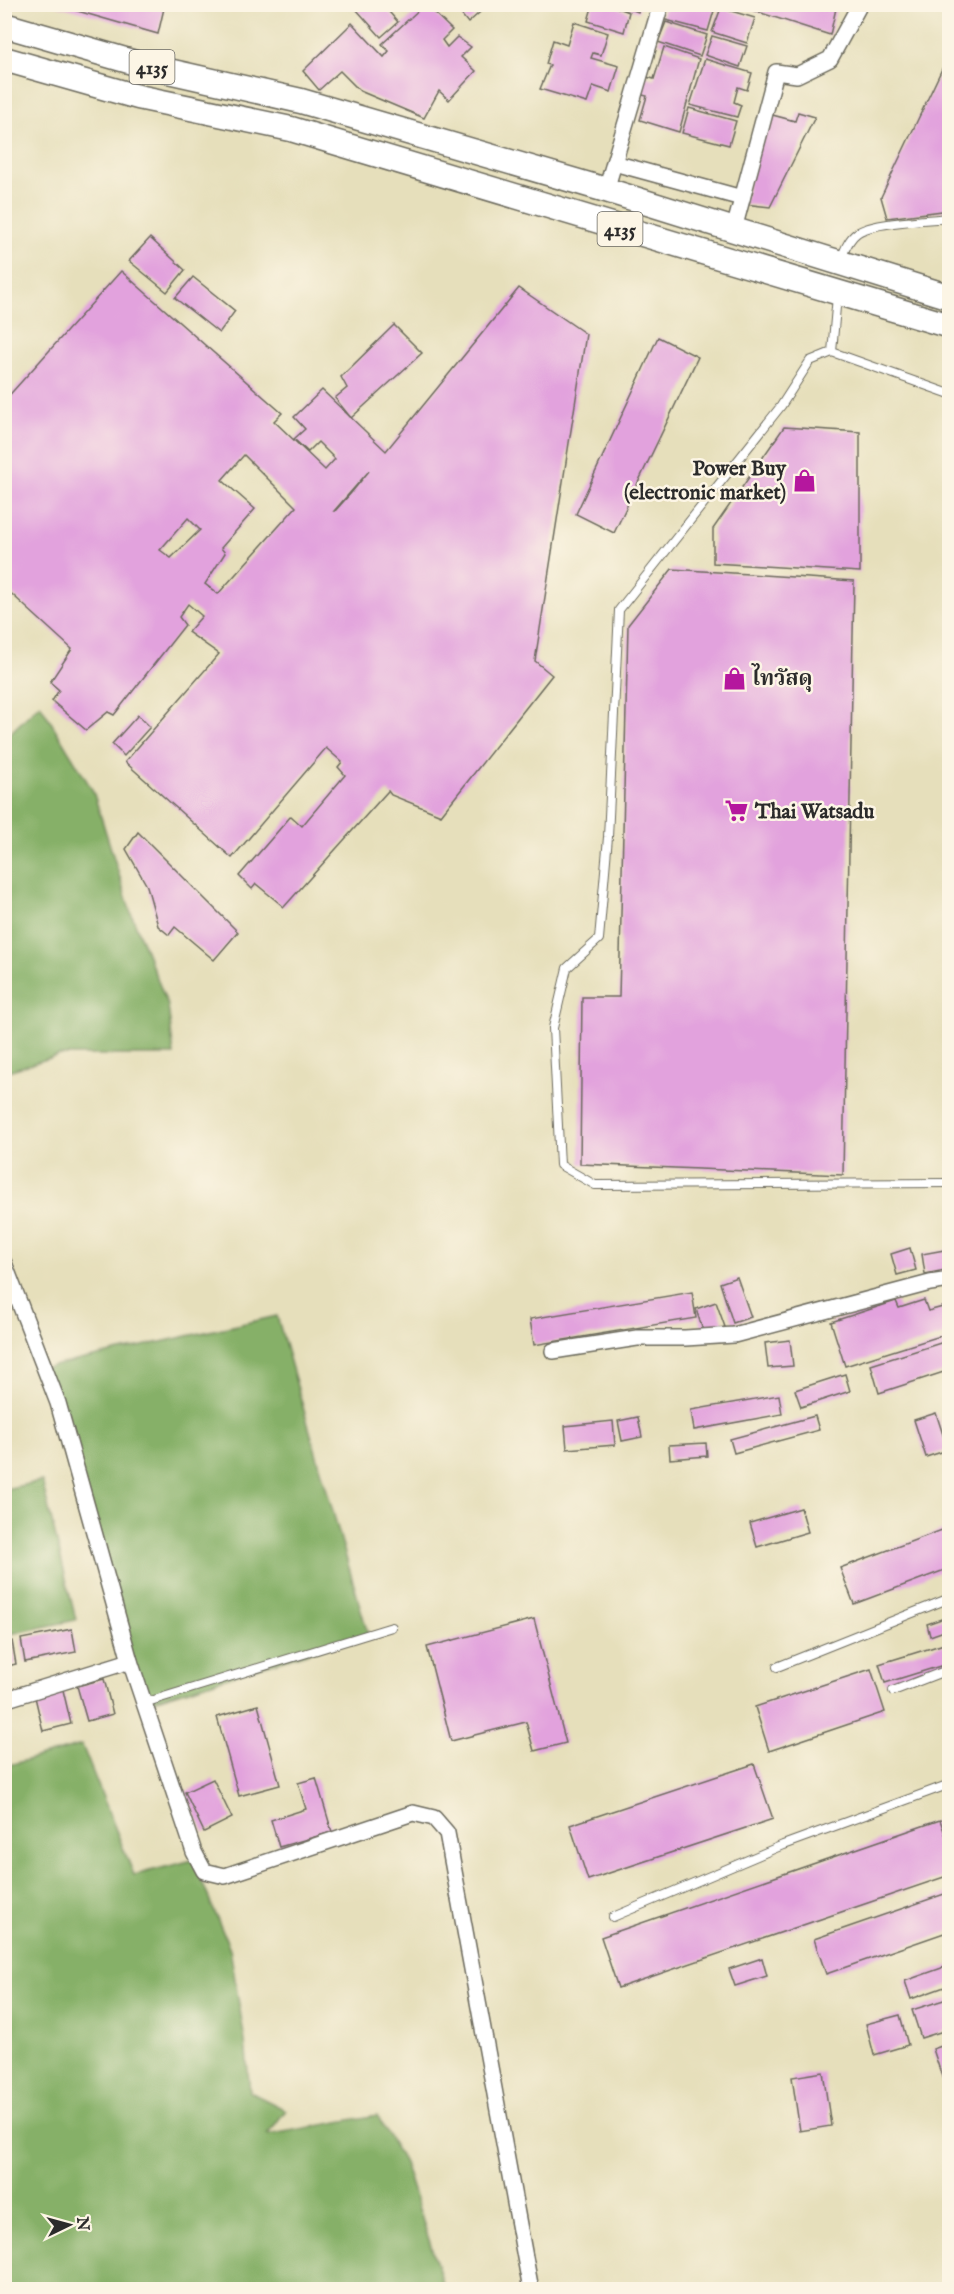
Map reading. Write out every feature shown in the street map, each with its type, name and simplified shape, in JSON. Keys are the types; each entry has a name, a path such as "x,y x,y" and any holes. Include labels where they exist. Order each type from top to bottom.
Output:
{"main road":[{"name":"4135","path":"4,25 146,66 301,101 606,190 950,297"},
{"name":"4135","path":"4,59 138,97 291,129 950,326"},
{"path":"896,280 950,280"},
{"path":"897,312 950,344"}],"street":[{"path":"606,190 661,4"},
{"path":"734,229 776,72 797,75 830,59 860,4"},
{"path":"614,163 742,198"},
{"path":"4,1263 58,1403 130,1661 194,1852 204,1871 225,1876 413,1813 434,1818 447,1833 531,2289"},
{"path":"553,1351 625,1339 707,1338 735,1335 930,1283 950,1280"},
{"path":"4,1700 130,1661"}],"lane":[{"path":"839,262 851,239 863,230 884,225 950,218"},
{"path":"832,352 838,294"},
{"path":"950,394 832,352 810,361 781,406 619,610 608,837 599,939 567,968 553,1028 560,1165 595,1185 950,1183"},
{"path":"777,1667 950,1598"},
{"path":"144,1703 392,1627"},
{"path":"893,1691 950,1669"},
{"path":"613,1917 783,1845 950,1784"}],"green space":[{"path":"40,704 93,791 131,913 168,1006 174,1055 60,1055 5,1072 5,738"},
{"path":"277,1316 368,1634 144,1703 44,1368"},
{"path":"42,1481 76,1620 5,1635 5,1489"},
{"path":"82,1745 134,1875 193,1860 230,1949 245,2041 250,2092 286,2110 267,2135 377,2115 404,2163 445,2289 5,2290 5,1766"}],"building":[{"path":"53,4 165,4 158,34"},
{"path":"360,4 382,4 398,22 381,37 356,9"},
{"path":"425,4 452,30 442,40 447,47 457,37 471,47 461,57 476,71 449,100 439,91 424,118 360,91 340,71 319,90 303,71 352,23 384,57 389,51 382,44"},
{"path":"453,4 489,4 468,23"},
{"path":"593,4 608,4 629,12 624,32 588,21"},
{"path":"618,4 640,4 638,12"},
{"path":"666,4 674,6 716,4 708,31 662,19"},
{"path":"733,4 837,4 830,35"},
{"path":"721,8 755,18 747,43 712,32"},
{"path":"574,22 608,33 601,55 593,53 591,58 619,66 611,92 593,86 587,103 540,89 550,65 546,64 553,40 567,45"},
{"path":"666,22 707,35 700,56 658,42"},
{"path":"712,36 747,46 740,67 705,55"},
{"path":"664,47 699,59 679,132 640,120 647,96 638,94 643,76 654,79"},
{"path":"950,52 950,210 887,218 881,197"},
{"path":"705,59 752,73 747,90 738,87 734,102 741,105 737,117 690,105"},
{"path":"689,108 736,121 729,145 682,133"},
{"path":"798,112 815,117 770,207 744,204 765,113 795,121"},
{"path":"150,238 185,270 167,292 129,261"},
{"path":"121,271 282,413 274,421 325,470 335,459 318,442 308,452 294,439 305,429 294,417 322,390 386,451 519,288 586,334 535,661 552,675 441,815 391,795 388,791 284,907 256,884 252,889 239,876 291,816 302,826 345,775 338,767 342,762 326,748 232,858 125,762 219,654 188,632 202,616 188,604 179,617 185,625 114,715 108,712 86,730 52,701 59,690 50,682 72,649 4,587 4,401","holes":["244,455 296,507 218,594 205,584 225,553 221,548 255,509 222,480","369,471 351,493 334,511","188,518 200,530 171,558 160,550"]},
{"path":"193,277 235,311 219,333 175,298"},
{"path":"394,325 422,353 351,418 335,398 347,388 341,377"},
{"path":"658,337 698,357 614,533 576,514"},
{"name":"Power Buy (electronic market)","path":"784,427 860,432 860,572 713,563 713,529"},
{"name":"Thai Watsadu","path":"672,569 854,581 843,1175 580,1164 582,997 619,997 628,625"},
{"path":"138,715 150,727 124,756 112,744"},
{"path":"138,832 238,932 214,960 175,927 169,935 158,926 147,886 126,849"},
{"path":"910,1248 916,1270 897,1275 891,1254"},
{"path":"950,1249 950,1269 925,1274 922,1254"},
{"path":"737,1277 751,1317 733,1323 720,1283"},
{"path":"692,1292 696,1318 534,1345 530,1319"},
{"path":"924,1300 928,1311 950,1305 950,1333 845,1366 831,1322 896,1301 899,1308"},
{"path":"716,1302 725,1327 704,1334 696,1309"},
{"path":"790,1340 793,1366 768,1368 765,1343"},
{"path":"950,1340 950,1370 879,1393 871,1365"},
{"path":"845,1374 850,1391 801,1407 795,1390"},
{"path":"779,1395 782,1414 694,1430 691,1410"},
{"path":"936,1413 948,1450 926,1457 914,1420"},
{"path":"815,1416 819,1430 734,1453 730,1439"},
{"path":"638,1417 642,1437 622,1441 618,1421"},
{"path":"613,1421 615,1445 567,1449 565,1426"},
{"path":"706,1443 707,1456 670,1459 669,1445"},
{"path":"801,1508 808,1532 757,1547 750,1523"},
{"path":"950,1527 950,1568 854,1604 840,1568"},
{"path":"950,1616 950,1629 930,1636 927,1624"},
{"path":"534,1619 566,1743 534,1751 526,1722 451,1741 427,1647"},
{"path":"72,1629 76,1652 25,1662 21,1639"},
{"path":"12,1641 16,1664 4,1667 4,1642"},
{"path":"944,1644 950,1663 885,1683 879,1664"},
{"path":"871,1669 885,1712 769,1751 755,1707"},
{"path":"104,1679 113,1714 87,1721 77,1686"},
{"path":"63,1690 71,1724 43,1731 35,1697"},
{"path":"258,1705 280,1785 239,1796 217,1717"},
{"path":"754,1764 773,1819 588,1880 570,1825"},
{"path":"316,1778 332,1832 279,1847 271,1820 306,1809 298,1783"},
{"path":"213,1779 232,1818 204,1832 185,1792"},
{"path":"940,1820 950,1847 950,1875 618,1988 601,1937"},
{"path":"950,1892 950,1931 826,1974 814,1939"},
{"path":"762,1958 767,1976 735,1986 729,1969"},
{"path":"950,1965 950,1985 911,1999 905,1981"},
{"path":"950,1998 950,2029 921,2038 912,2010"},
{"path":"900,2015 908,2045 874,2055 866,2024"},
{"path":"950,2043 950,2088 946,2089 933,2049"},
{"path":"823,2072 831,2126 800,2131 792,2077"}],"place":[{"name":"Power Buy (electronic market)","path":"804,480"},
{"name":"ไทวัสดุ","path":"734,678"},
{"name":"Thai Watsadu","path":"737,811"}]}
